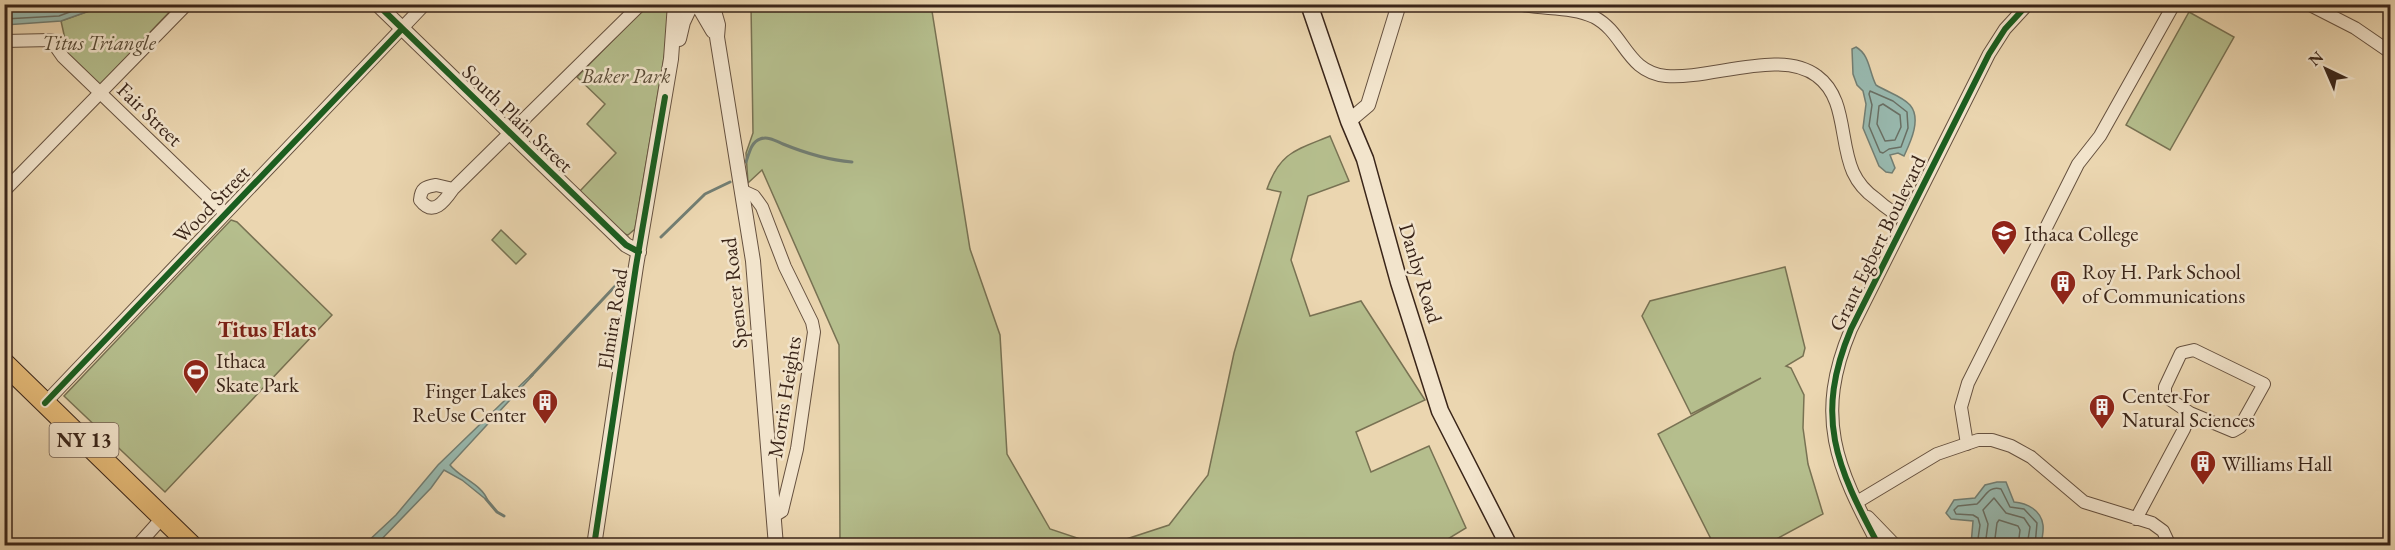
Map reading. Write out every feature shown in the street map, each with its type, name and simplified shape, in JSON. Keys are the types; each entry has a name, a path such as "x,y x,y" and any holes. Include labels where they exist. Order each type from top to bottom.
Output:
{"highway":[{"name":"NY 13","path":"4,363 192,546"}],"main road":[{"name":"Danby Road","path":"1309,4 1349,121 1365,159 1399,282 1440,411 1509,546"}],"street":[{"path":"4,191 187,4"},
{"name":"South Plain Street","path":"377,4 626,245 639,252"},
{"name":"Wood Street","path":"45,403 425,4"},
{"path":"453,189 537,110 641,4"},
{"name":"Elmira Road","path":"594,546 671,59 675,4"},
{"path":"1349,121 1368,105 1400,4"},
{"path":"1518,4 1582,12 1594,17 1611,32 1636,64 1647,71 1662,75 1683,76 1779,64 1796,65 1810,70 1821,79 1833,95 1850,163 1857,180 1885,207 1906,219"},
{"name":"Grant Egbert Boulevard","path":"1879,546 1842,471 1833,436 1831,418 1833,388 1843,348 1989,54 2005,29 2028,4"},
{"path":"1967,444 1960,407 1968,382 2078,164 2100,136 2174,4"},
{"path":"2308,4 2355,28 2391,52"},
{"name":"Elmira Road","path":"671,59 676,51 683,22 697,5"},
{"name":"Spencer Road","path":"697,5 718,25 717,38 743,191 753,261 776,546"},
{"name":"Fair Street","path":"4,41 51,40 63,57 225,213"},
{"name":"Morris Heights","path":"743,191 754,196 762,207 785,267 812,322 814,332 797,449 786,500 782,512 774,516"},
{"path":"2194,350 2264,384 2240,427 2233,431 2190,413 2165,396 2164,387 2181,353 2194,350"},
{"path":"2136,519 2184,429 2190,413"},
{"path":"1857,502 1937,454 1978,440 1992,440 2011,446 2031,457 2084,502 2152,523 2163,531 2170,546"},
{"name":"Grant Egbert Boulevard","path":"1857,502 1896,546"},
{"path":"137,546 163,518"}],"green space":[{"name":"Titus Triangle","path":"106,5 176,5 100,85 69,57 61,21"},
{"name":"Baker Park","path":"647,5 670,5 672,11 635,229 628,235 624,234 580,191 616,153 587,124 605,104 577,77"},
{"path":"751,5 931,5 970,249 1000,335 1007,454 1050,529 1098,545 840,545 839,345 762,170 748,183 746,153 753,133"},
{"path":"2189,12 2234,37 2170,150 2126,125"},
{"path":"1330,136 1349,181 1308,196 1291,260 1310,316 1361,301 1425,400 1356,432 1371,472 1429,446 1466,528 1438,545 1108,545 1169,525 1208,475 1234,353 1281,192 1267,189 1278,167 1291,154"},
{"path":"231,220 237,222 332,315 165,492 64,396"},
{"path":"501,230 526,254 516,264 492,240"},
{"path":"1785,267 1805,348 1803,356 1786,366 1791,368 1804,395 1803,428 1808,464 1823,514 1765,545 1714,545 1658,434 1761,378 1691,414 1642,316 1650,301"}],"water":[{"path":"4,5 106,5 61,21 5,25"},
{"path":"1856,47 1867,59 1876,85 1903,99 1910,105 1915,117 1914,131 1904,156 1898,153 1890,155 1895,168 1892,173 1886,172 1879,166 1863,128 1866,104 1863,91 1857,85 1853,74 1852,49"},
{"path":"532,374 450,465 481,490 488,501 462,480 444,470 431,488 376,545 364,545 396,515 438,465"},
{"path":"2006,482 2014,502 2028,506 2039,515 2043,525 2042,545 1971,545 1973,521 1951,519 1946,513 1954,500 1975,498 1985,485"}],"waterway":[{"path":"746,162 754,143 766,138 817,156 852,162"},
{"path":"661,237 705,194 730,182"},
{"path":"531,376 618,283"},
{"path":"486,499 497,512 504,516"}],"cycle path":[{"path":"377,4 626,245 639,252"},
{"path":"1879,546 1851,491 1835,440 1832,415 1840,360 1851,329 1989,54 2005,29 2028,4"},
{"path":"45,403 402,29"},
{"path":"594,546 636,266 665,97"}],"place":[{"name":"Ithaca College","path":"2004,256"},
{"name":"Roy H. Park School of Communications","path":"2063,306"},
{"name":"Ithaca Skate Park","path":"196,395"},
{"name":"Finger Lakes ReUse Center","path":"545,425"},
{"name":"Center For Natural Sciences","path":"2102,430"},
{"name":"Williams Hall","path":"2203,486"}],"district":[{"name":"Titus Flats","path":"267,329"}]}
